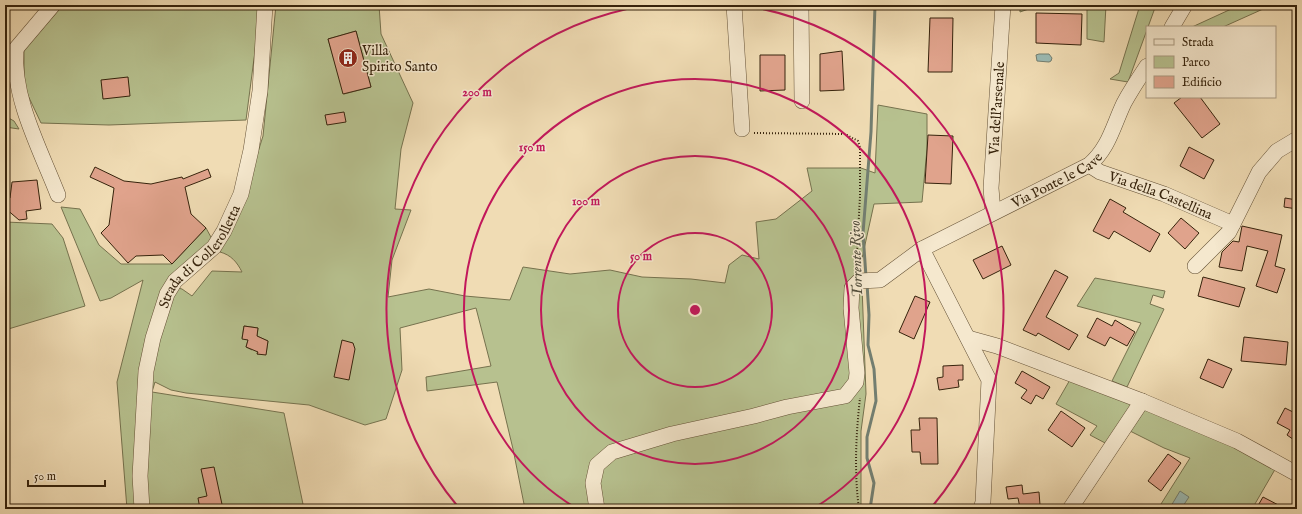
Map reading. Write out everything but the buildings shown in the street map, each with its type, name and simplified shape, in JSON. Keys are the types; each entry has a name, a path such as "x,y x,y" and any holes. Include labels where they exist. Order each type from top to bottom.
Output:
{"street":[{"path":"5,60 16,50 53,5"},
{"name":"Strada di Collerolletta","path":"142,509 140,476 146,371 153,338 167,294 175,282 214,247 224,231 241,194 251,150 260,91 265,5"},
{"path":"734,5 742,129"},
{"path":"801,5 802,101"},
{"name":"Via dell'arsenale","path":"993,212 991,188 1003,5"},
{"path":"1173,26 1185,5"},
{"path":"16,50 15,63 19,94 58,195"},
{"name":"Via Ponte le Cave","path":"867,281 922,249 1089,165 1106,147 1125,103 1146,68"},
{"path":"5,82 19,94"},
{"name":"Via della Castellina","path":"1195,266 1229,232 1260,172 1277,151 1297,139"},
{"name":"Via della Castellina","path":"1089,165 1100,172 1164,194 1234,224"},
{"path":"922,249 989,380 983,502 981,509"},
{"path":"597,509 593,483 597,465 612,452 672,434 747,418 787,407 845,396 856,382 857,373 851,308 852,288 867,281"},
{"path":"968,338 998,346 1142,401 1237,441 1297,474"},
{"path":"1070,509 1142,401"}],"path":[{"path":"742,129 749,133 845,134 858,141 860,147 860,196 867,281"},
{"path":"859,509 857,493 857,427 860,398"}],"green space":[{"path":"63,5 261,5 246,120 109,125 41,123 24,87 24,50"},
{"path":"276,5 379,5 381,34 413,103 401,149 395,209 411,210 392,260 388,297 429,289 465,296 510,300 523,267 570,274 610,270 642,277 691,279 725,283 729,265 742,255 759,259 756,222 776,219 812,191 807,168 861,168 875,173 878,105 927,114 927,149 922,202 874,204 859,272 862,286 866,394 861,431 861,509 525,509 497,382 427,391 426,377 491,366 476,308 400,328 402,370 386,419 365,425 309,405 186,393 171,390 155,382 152,392 284,413 304,509 127,509 117,382 143,280 111,298 100,301 61,207 80,209 99,245 121,264 172,264 206,228 212,239 165,285 182,289 192,296 212,271 242,272 233,259 220,252 248,184 263,136","holes":["356,31 371,87 344,94 328,39","244,326 258,328 257,336 268,341 266,354 257,354 258,350 253,346 252,350 246,347 248,340 242,338"]},
{"path":"1020,5 1040,5 1020,12"},
{"path":"1087,5 1106,5 1104,42 1087,39"},
{"path":"1140,5 1156,5 1148,26 1146,26 1146,32 1128,82 1110,79 1119,73"},
{"path":"1240,5 1272,5 1225,26 1194,26"},
{"path":"5,116 14,121 19,129 5,127"},
{"path":"5,222 52,224 63,238 85,306 5,330"},
{"path":"1095,278 1165,291 1163,298 1153,295 1150,304 1164,309 1127,387 1112,381 1141,323 1077,306"},
{"path":"1071,378 1133,404 1107,444 1090,435 1097,426 1056,404"},
{"path":"1144,405 1277,466 1252,509 1170,509 1161,504 1190,458 1164,448 1130,431"}],"water":[{"path":"1049,54 1052,58 1051,61 1037,61 1036,55"},
{"path":"1180,491 1189,497 1181,509 1176,509 1171,506"}],"waterway":[{"name":"Torrente Rivo","path":"866,277 863,233 871,132 875,5"},
{"name":"Torrente Rivo","path":"867,284 869,315 868,345 874,369 876,401 867,437 867,458 874,483 870,509"}],"place":[{"name":"Villa Spirito Santo","path":"348,58"}]}
